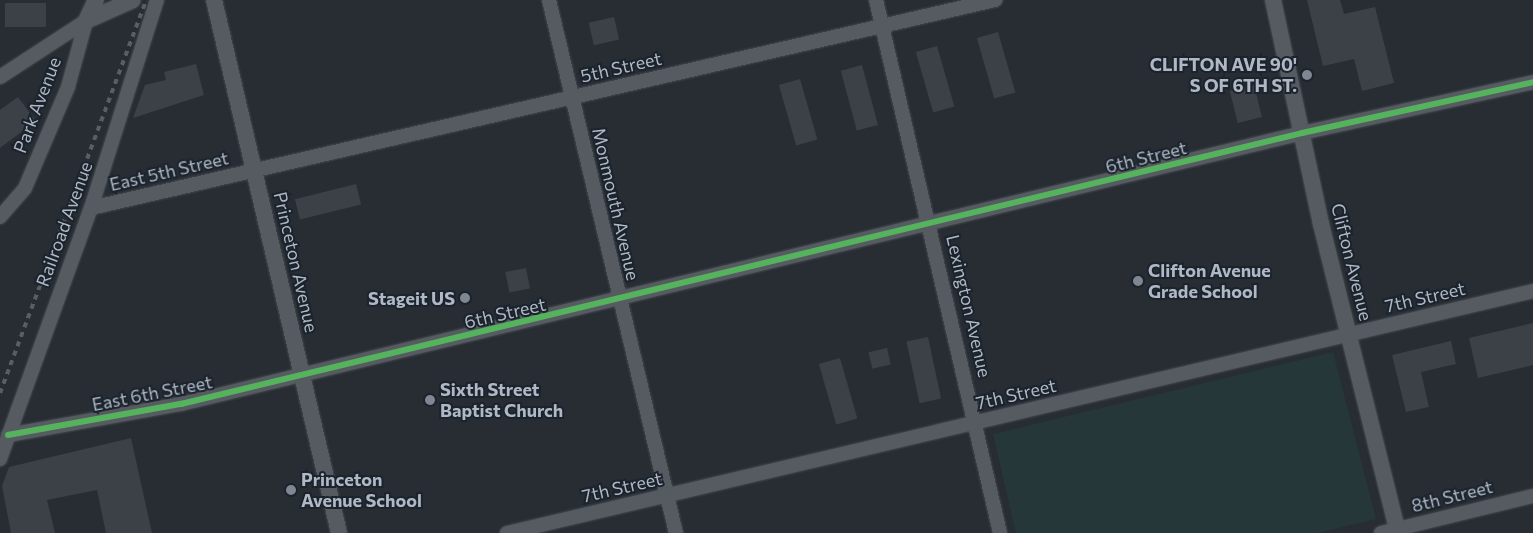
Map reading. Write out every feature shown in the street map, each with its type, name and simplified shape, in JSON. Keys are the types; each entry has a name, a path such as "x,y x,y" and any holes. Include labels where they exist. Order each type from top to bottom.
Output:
{"street":[{"name":"Park Avenue","path":"0,216 26,188 68,87 86,22 96,0"},
{"path":"0,77 86,22 133,0"},
{"name":"Railroad Avenue","path":"0,459 91,208 157,0"},
{"name":"Princeton Avenue","path":"214,0 255,171 300,376 339,533"},
{"name":"Monmouth Avenue","path":"549,0 619,301 676,533"},
{"name":"Lexington Avenue","path":"876,0 931,226 1000,533"},
{"name":"5th Street","path":"255,171 995,0"},
{"name":"Clifton Avenue","path":"1273,0 1349,334 1398,531"},
{"name":"6th Street","path":"300,376 931,226 1302,133 1533,82"},
{"name":"East 5th Street","path":"91,208 255,171"},
{"name":"7th Street","path":"507,533 1533,291"},
{"name":"East 6th Street","path":"8,436 181,404 300,376"},
{"name":"8th Street","path":"1380,533 1398,531 1533,496"}],"shaded area":[{"path":"1333,352 1376,519 1317,533 1016,533 993,434"}],"building":[{"path":"1307,0 1340,0 1344,14 1375,7 1394,83 1362,91 1354,59 1323,66"},
{"path":"5,3 46,3 46,27 5,27"},
{"path":"614,17 619,39 594,45 589,23"},
{"path":"998,32 1015,93 994,99 977,38"},
{"path":"937,46 954,107 933,113 916,52"},
{"path":"196,64 204,95 133,118 145,85 166,80 164,72"},
{"path":"862,65 878,125 857,131 841,71"},
{"path":"800,79 817,140 796,146 779,85"},
{"path":"1254,85 1262,117 1238,123 1230,91"},
{"path":"18,97 36,121 0,148 0,110"},
{"path":"356,184 361,204 300,220 295,199"},
{"path":"526,268 530,289 509,293 505,272"},
{"path":"1533,323 1533,365 1478,378 1469,338"},
{"path":"928,337 941,399 920,403 906,342"},
{"path":"1451,341 1456,364 1421,372 1429,407 1406,412 1392,355"},
{"path":"887,348 891,365 872,369 868,352"},
{"path":"840,358 857,419 836,425 819,364"},
{"path":"131,438 152,533 106,533 97,490 47,500 55,533 11,533 2,486 9,467"}],"railway":[{"path":"0,393 146,0"}],"cycle path":[{"path":"8,435 181,404 1302,133 1533,82"}],"place":[{"name":"CLIFTON AVE 90' S OF 6TH ST.","path":"1307,75"},
{"name":"Clifton Avenue Grade School","path":"1138,281"},
{"name":"Stageit US","path":"465,298"},
{"name":"Sixth Street Baptist Church","path":"430,400"},
{"name":"Princeton Avenue School","path":"291,490"}]}
